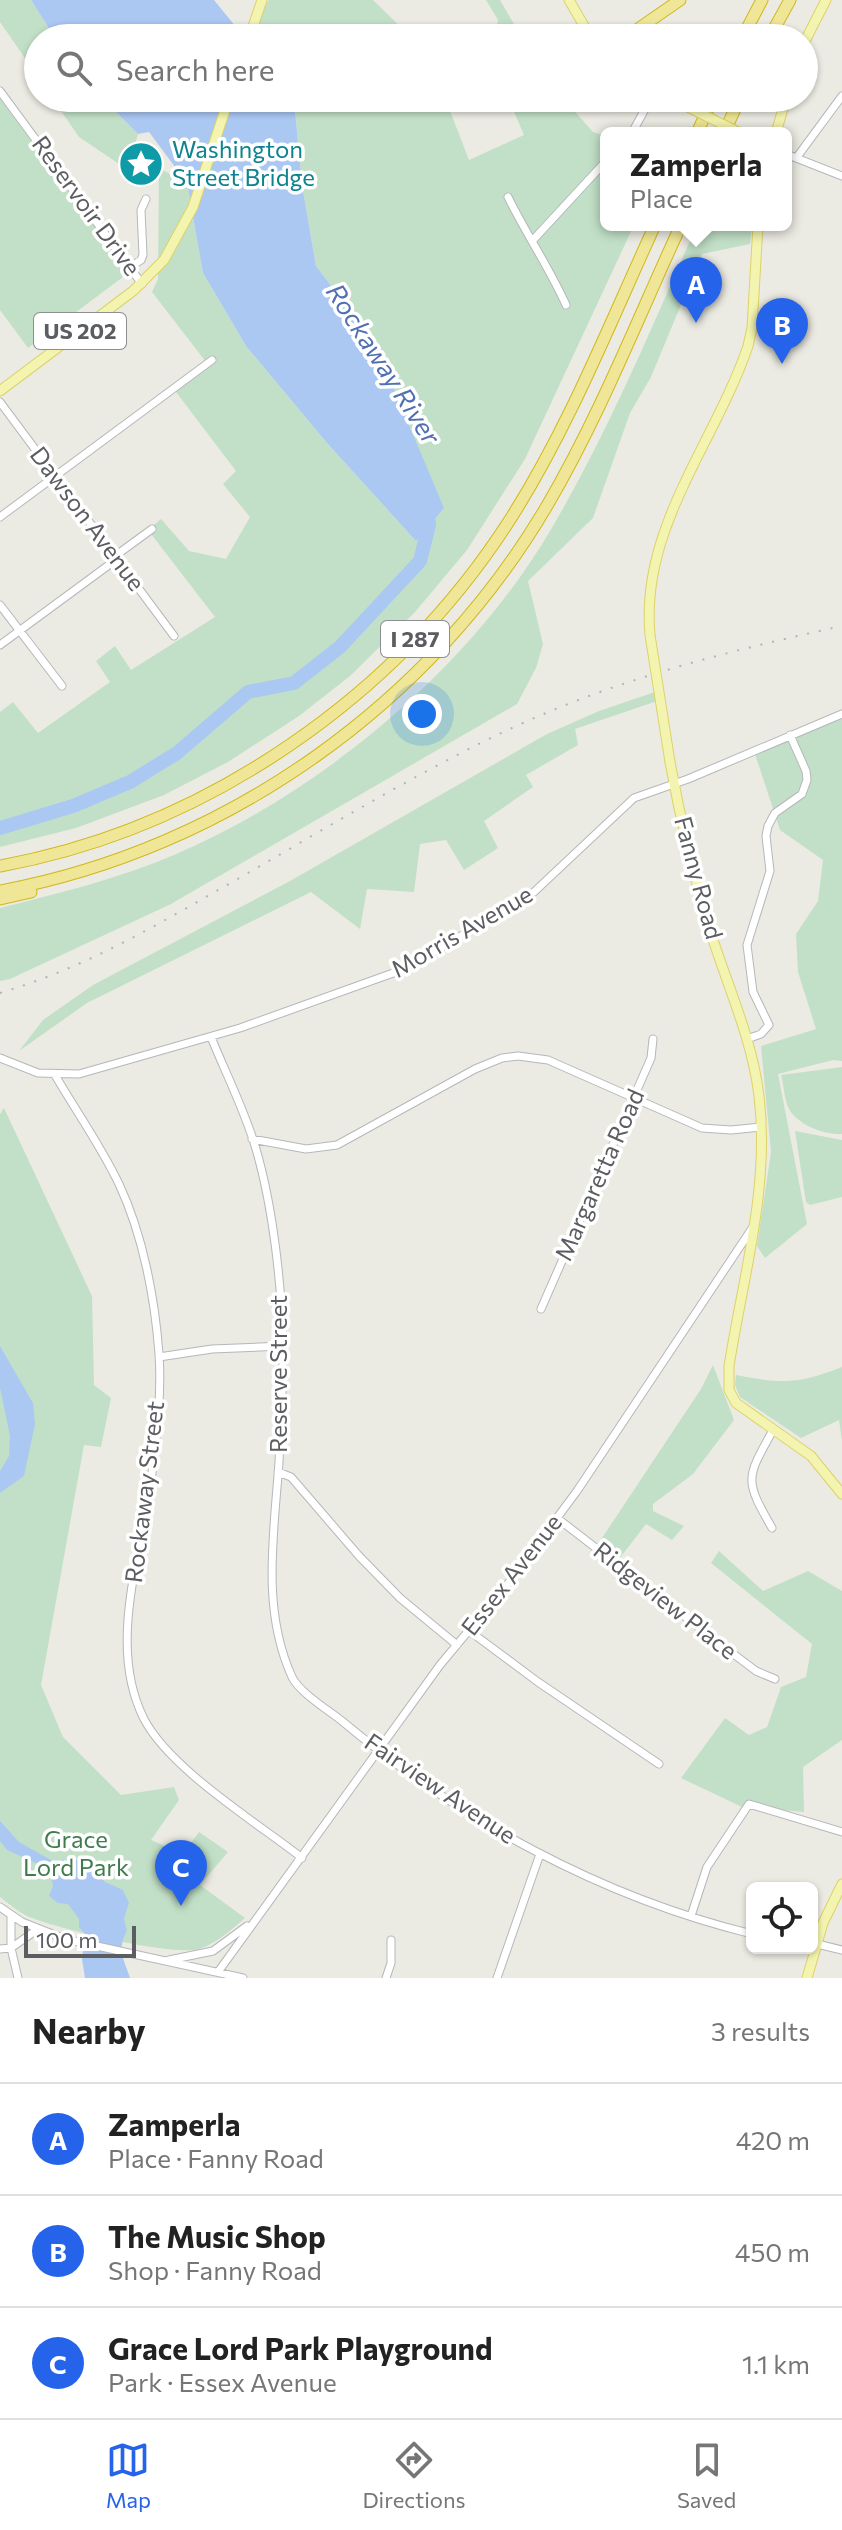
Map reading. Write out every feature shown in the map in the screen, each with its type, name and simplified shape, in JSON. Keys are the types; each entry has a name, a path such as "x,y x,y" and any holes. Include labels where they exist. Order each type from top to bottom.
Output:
{"highway":[{"path":"645,24 680,0"},
{"path":"749,24 762,0"},
{"path":"777,24 790,0"},
{"name":"I 287","path":"0,866 114,834 214,790 307,733 391,663 464,583 527,492 565,420 652,231"},
{"name":"I 287","path":"0,891 68,875 149,847 250,798 321,753 388,700 466,620 533,529 561,480 678,231"},
{"path":"0,899 82,876 149,847"}],"main road":[{"path":"569,0 583,24"},
{"path":"814,24 826,0"},
{"path":"254,24 260,4"},
{"name":"US 202","path":"0,391 142,284 156,269 177,240 193,207 224,112"},
{"path":"698,112 728,127"},
{"name":"Fanny Road","path":"758,231 752,328 748,346 660,544 648,598 650,635 674,784 709,927 747,1039 755,1073 761,1127 754,1226 728,1385 740,1407 811,1456 842,1494"},
{"path":"818,1936 842,1884"},
{"path":"804,1978 812,1954"}],"street":[{"name":"Reservoir Drive","path":"0,91 142,284"},
{"path":"797,157 842,96"},
{"path":"792,156 842,176"},
{"path":"533,240 600,167"},
{"path":"508,197 566,305"},
{"path":"130,267 143,255 141,210 146,199"},
{"path":"0,517 212,360"},
{"name":"Dawson Avenue","path":"0,402 174,636"},
{"path":"0,645 152,529"},
{"path":"0,605 62,686"},
{"name":"Morris Avenue","path":"0,1058 38,1073 79,1074 211,1037 409,966 534,892 634,798 842,714"},
{"path":"747,1039 764,1032 769,1025 753,992 747,949 770,871 766,832 771,818 800,796 807,780 790,735"},
{"name":"Reserve Street","path":"211,1037 252,1139 278,1274 283,1346 278,1472 291,1477 400,1598 457,1645"},
{"name":"Margaretta Road","path":"541,1309 651,1058 653,1039"},
{"path":"252,1139 306,1149 337,1145 475,1069 502,1058 518,1056 548,1060 702,1128 731,1130 761,1127"},
{"name":"Rockaway Street","path":"55,1075 119,1184 143,1259 159,1357 151,1483 138,1547 129,1618 130,1664 139,1704 144,1719 164,1747 186,1769 302,1858"},
{"name":"Essex Avenue","path":"218,1972 468,1630 557,1518 754,1226"},
{"path":"159,1357 212,1349 283,1346"},
{"path":"772,1528 752,1494 751,1477 773,1430"},
{"name":"Fairview Avenue","path":"278,1472 271,1579 278,1630 289,1670 299,1687 378,1751 482,1823 540,1854 642,1899 746,1932"},
{"name":"Ridgeview Place","path":"557,1518 756,1671 775,1679"},
{"path":"468,1630 659,1764"},
{"path":"691,1916 707,1867 749,1804 842,1832"},
{"path":"497,1978 540,1854"},
{"path":"0,1907 38,1929 79,1943 243,1978"},
{"path":"11,1916 11,1948 18,1978"},
{"name":"Essex Avenue","path":"160,1961 213,1951 258,1916"},
{"path":"0,1949 11,1948 38,1929"},
{"path":"386,1978 391,1963 391,1940"},
{"path":"818,1950 842,1950"}],"green space":[{"path":"0,0 31,0 46,24 24,24 24,57 0,22"},
{"path":"269,0 373,0 398,24 252,24"},
{"path":"486,0 500,0 514,24 497,24 498,20"},
{"path":"0,92 123,255 123,277 28,348 0,310"},
{"path":"62,112 116,112 138,134 128,170 79,137"},
{"path":"295,112 450,112 469,160 524,135 514,112 575,112 593,132 600,134 600,231 631,231 525,459 467,550 415,612 350,676 299,716 228,762 164,795 76,828 0,847 0,712 13,702 38,733 110,682 96,661 115,646 131,670 215,617 148,530 161,519 189,551 226,559 250,517 223,484 236,471 173,388 206,362 152,292 158,279 159,168 187,183 203,273 246,346 327,443 416,541 374,342 316,266 302,185"},
{"path":"694,231 751,231 750,244 702,254 651,377 630,413 593,518 528,581 543,644 536,668 517,704 171,904 0,981 0,908 153,864 229,829 336,761 386,722 434,678 516,582 550,531 628,380"},
{"path":"655,692 657,701 575,729 578,745 526,775 533,787 484,821 498,848 464,870 446,840 420,844 414,892 367,889 360,929 311,892 87,1003 19,1051 43,1020 93,985 290,881 547,734 599,711"},
{"path":"842,719 842,1061 833,1060 778,1074 807,1224 765,1258 757,1246 771,1152 761,1046 816,1029 798,972 796,934 818,901 823,860 780,830 754,751"},
{"path":"842,1067 842,1134 820,1131 793,1115 787,1105 781,1075"},
{"name":"Grace Lord Park","path":"4,1108 92,1296 94,1385 111,1398 101,1447 84,1445 41,1685 63,1737 121,1795 174,1787 179,1800 151,1840 183,1854 199,1832 228,1852 200,1885 245,1918 218,1940 199,1949 165,1949 85,1934 25,1915 0,1897 0,1114"},
{"path":"795,1131 842,1140 842,1197 810,1205 806,1202"},
{"path":"713,1365 734,1420 693,1474 653,1504 653,1511 684,1526 672,1540 646,1524 616,1563 596,1547 701,1389"},
{"path":"842,1367 842,1441 839,1420 801,1438 740,1397 735,1385 736,1375 790,1381"},
{"path":"719,1551 763,1591 808,1571 842,1591 842,1740 803,1767 804,1812 742,1807 681,1778 725,1718 749,1735 767,1727 781,1687 806,1677 812,1644 711,1563"}],"water":[{"path":"31,0 214,0 234,24 46,24"},
{"path":"116,112 295,112 302,185 316,266 374,342 444,508 416,541 327,443 246,346 203,273 187,183 149,132 138,134"},
{"path":"0,1346 33,1403 35,1424 24,1476 0,1493 0,1471 9,1456 10,1436 0,1388"},
{"path":"0,1821 19,1842 53,1861 78,1860 88,1863 105,1882 123,1890 129,1903 124,1919 127,1930 122,1949 130,1978 85,1978 82,1959 85,1934 79,1927 79,1919 68,1904 58,1903 49,1896 53,1886 49,1869 7,1850 0,1841"}],"waterway":[{"name":"Rockaway River","path":"0,828 73,806 130,782 177,753 248,692 294,683 340,647 420,561 429,525 427,509"}],"railway":[{"path":"0,993 84,962 135,936 401,785 512,728 649,675 842,626"}],"place":[{"name":"Washington Street Bridge","path":"141,164"},
{"name":"Zamperla","path":"696,323"},
{"name":"The Music Shop","path":"782,364"},
{"name":"Grace Lord Park Playground","path":"181,1906"}]}
